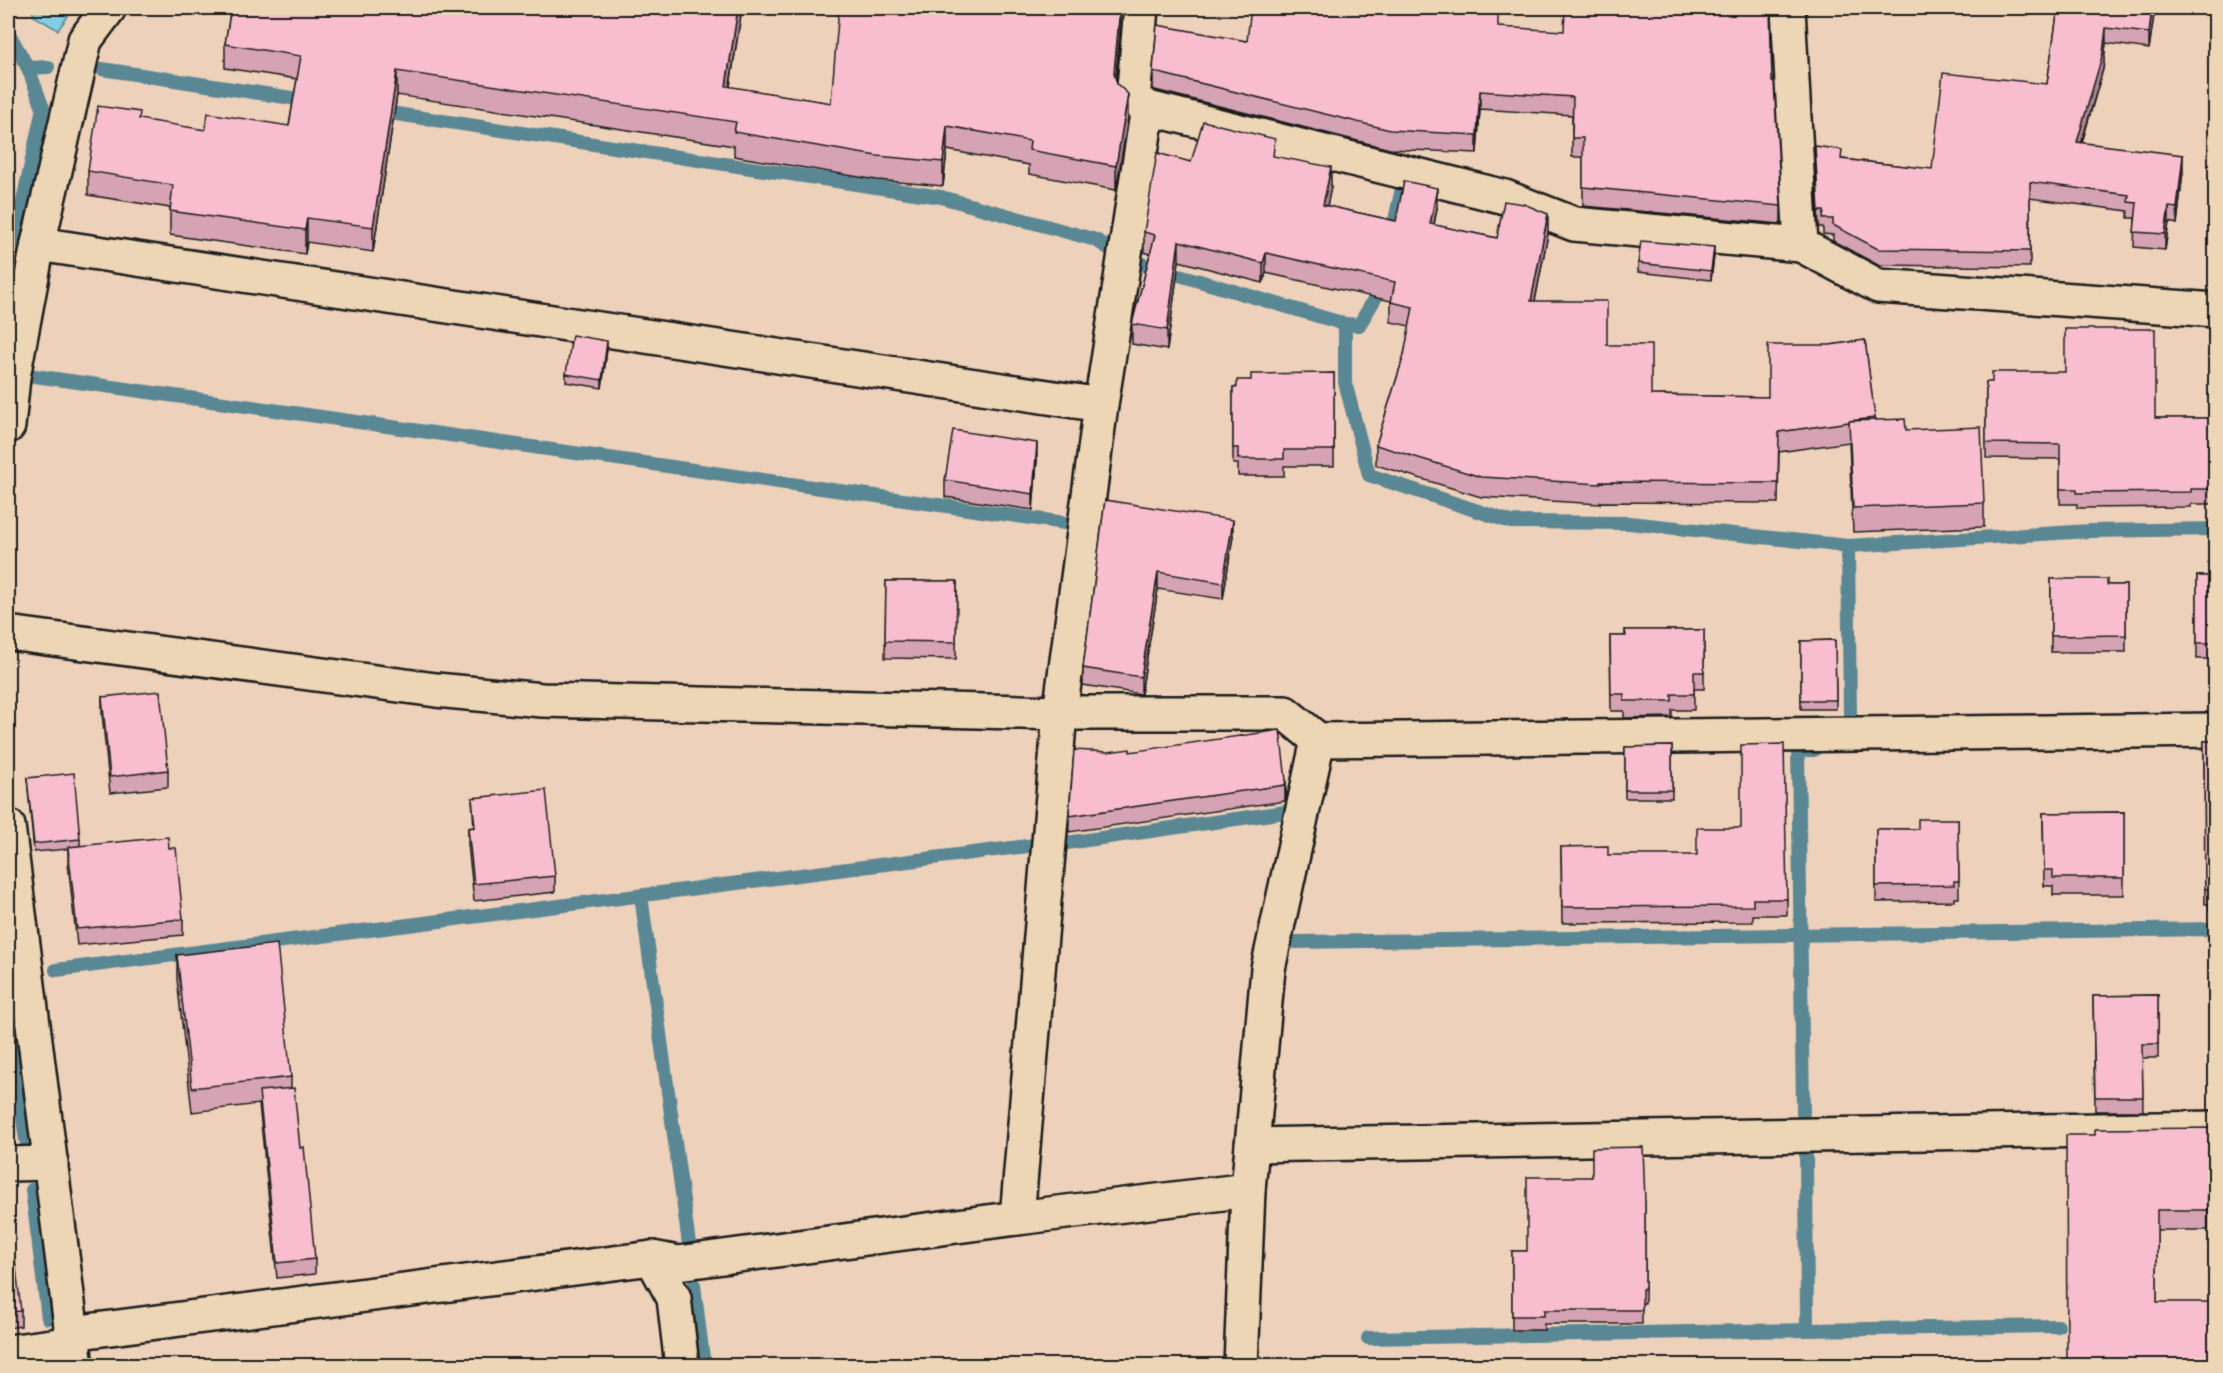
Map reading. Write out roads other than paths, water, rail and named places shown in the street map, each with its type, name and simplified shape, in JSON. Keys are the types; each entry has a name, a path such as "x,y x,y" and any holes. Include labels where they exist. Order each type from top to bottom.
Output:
{"street":[{"path":"8,426 13,377 38,244 85,40 109,8"},
{"path":"1142,8 1133,99 1148,108 1505,197 1574,224 1801,245 1878,286 2216,310"},
{"path":"1788,8 1801,245"},
{"path":"1017,1218 1060,713 1101,405 1148,108"},
{"path":"38,244 1101,405"},
{"path":"8,633 436,690 542,700 1060,713 1285,713 1318,740 2216,730"},
{"path":"1241,1365 1248,1190 1268,969 1318,740"},
{"path":"8,826 74,1347"},
{"path":"1252,1145 2216,1128"},
{"path":"8,1164 51,1163"},
{"path":"8,1352 74,1347 652,1258 678,1263 1248,1190"},
{"path":"652,1258 674,1298 682,1365"}],"water":[{"path":"31,8 74,8 58,30 34,16"}],"waterway":[{"path":"8,32 28,68 43,108 8,271"},
{"path":"28,68 48,67"},
{"path":"102,69 311,101"},
{"path":"377,111 941,197 1096,240 1113,251"},
{"path":"1391,238 1403,184"},
{"path":"1142,264 1345,324 1345,382 1369,475 1511,522 1629,523 1848,546"},
{"path":"1345,324 1359,325 1379,292 1381,283"},
{"path":"28,375 1072,524"},
{"path":"1850,714 1848,546 2090,531 2216,529"},
{"path":"1803,1113 1798,750 1814,750"},
{"path":"1059,844 1292,811"},
{"path":"56,970 1035,845"},
{"path":"641,896 689,1244"},
{"path":"1295,942 2216,929"},
{"path":"8,1012 26,1140"},
{"path":"1806,1146 1807,1330 2058,1326"},
{"path":"32,1190 48,1318"},
{"path":"694,1285 704,1366"},
{"path":"1368,1338 1807,1330"}]}
